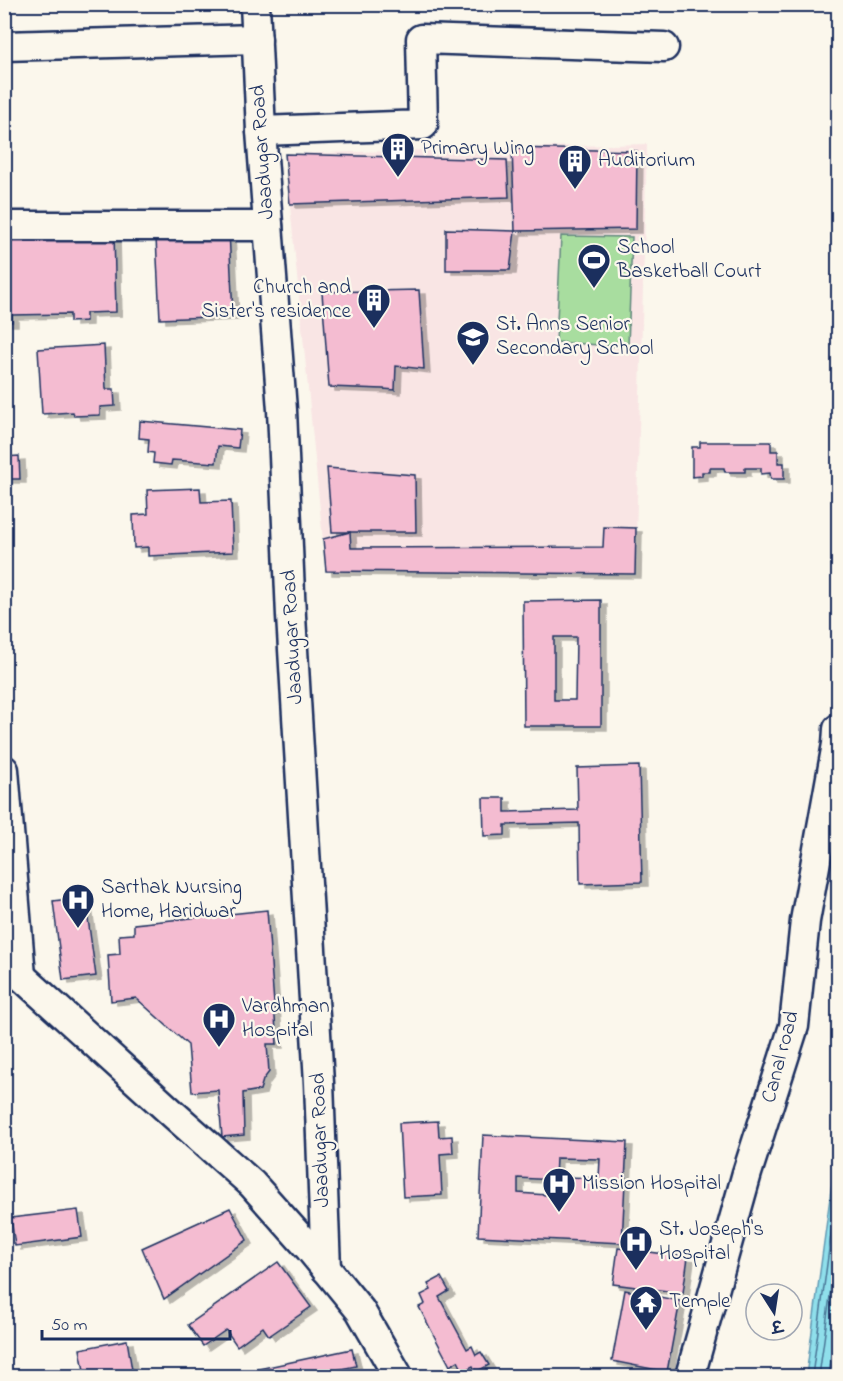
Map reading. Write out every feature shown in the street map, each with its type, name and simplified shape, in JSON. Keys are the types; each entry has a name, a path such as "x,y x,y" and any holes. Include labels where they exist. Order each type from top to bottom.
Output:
{"street":[{"name":"Jaadugar Road","path":"255,4 261,131 282,410 291,616 319,1083 326,1269"},
{"path":"4,46 257,39"},
{"path":"261,131 423,125 421,39 664,47"},
{"path":"4,226 268,226"},
{"name":"Canal road","path":"690,1377 747,1173 794,1026 805,921 838,729"},
{"path":"4,770 13,970 252,1184 360,1310 398,1377"}],"shaded area":[{"name":"St. Anns Senior Secondary School","path":"647,144 635,574 326,571 285,154"}],"green space":[{"name":"School Basketball Court","path":"561,236 632,237 628,347 556,342"}],"water":[{"path":"838,1138 838,1376 806,1376"}],"building":[{"name":"Auditorium","path":"512,148 637,151 636,229 515,231"},
{"name":"Primary Wing","path":"285,154 507,160 509,197 290,204"},
{"path":"446,229 515,231 510,270 446,270"},
{"path":"229,230 233,316 160,319 156,238"},
{"path":"114,233 116,312 86,313 86,321 70,322 70,314 12,315 12,322 4,322 4,237"},
{"name":"Church and Sister's residence","path":"419,290 424,369 396,366 395,390 329,387 322,292"},
{"path":"104,345 106,389 114,389 115,406 100,407 100,415 74,416 73,412 42,414 38,349"},
{"path":"140,421 240,430 238,448 218,446 216,463 172,460 171,465 153,463 154,453 148,452 149,439 139,438"},
{"path":"700,442 771,442 771,451 778,451 778,463 784,463 784,479 771,479 770,473 761,474 761,468 745,468 745,472 725,472 724,468 710,468 710,472 702,472 702,476 692,477 692,447 700,447"},
{"path":"19,456 20,479 4,479 4,457"},
{"path":"327,468 415,475 416,532 332,532"},
{"path":"200,488 201,502 231,501 233,552 148,556 148,547 134,548 133,515 148,514 147,490"},
{"path":"604,527 636,528 635,574 326,571 323,539 350,532 351,548 603,547"},
{"path":"601,600 601,726 524,726 523,601","holes":["554,637 576,637 575,700 554,700"]},
{"path":"639,766 642,882 580,884 579,823 505,825 505,835 484,836 483,798 505,798 505,812 578,810 577,768"},
{"path":"85,897 96,976 63,980 53,901"},
{"path":"267,910 277,1044 267,1044 269,1072 260,1090 243,1093 244,1135 222,1137 218,1090 192,1092 188,1045 136,998 111,1001 108,955 120,954 119,935 134,934 134,924"},
{"path":"438,1121 439,1137 452,1136 453,1153 440,1154 442,1195 403,1197 399,1123"},
{"path":"483,1135 627,1142 622,1243 478,1236","holes":["556,1158 600,1159 599,1178 563,1177 562,1196 518,1193 518,1178 555,1180"]},
{"path":"230,1208 247,1240 164,1299 142,1248"},
{"path":"78,1210 82,1237 15,1246 11,1218"},
{"path":"618,1248 688,1257 683,1293 613,1284"},
{"path":"278,1262 311,1307 269,1336 263,1327 237,1346 226,1330 203,1346 188,1325"},
{"path":"441,1277 449,1291 439,1297 467,1349 472,1346 476,1355 481,1352 489,1365 476,1372 473,1366 463,1371 458,1361 450,1366 419,1307 425,1304 421,1295 431,1290 428,1284"},
{"name":"Temple","path":"625,1290 680,1301 667,1372 612,1361"},
{"path":"127,1340 133,1376 85,1376 80,1349"},
{"path":"352,1349 356,1366 306,1376 241,1376 240,1373"}],"place":[{"name":"Primary Wing","path":"398,178"},
{"name":"Auditorium","path":"575,190"},
{"name":"School Basketball Court","path":"594,289"},
{"name":"Church and Sister's residence","path":"374,329"},
{"name":"St. Anns Senior Secondary School","path":"473,366"},
{"name":"Sarthak Nursing Home, Haridwar","path":"78,929"},
{"name":"Vardhman Hospital","path":"219,1048"},
{"name":"Mission Hospital","path":"559,1213"},
{"name":"St. Joseph's Hospital","path":"636,1271"},
{"name":"Temple","path":"646,1331"}]}
